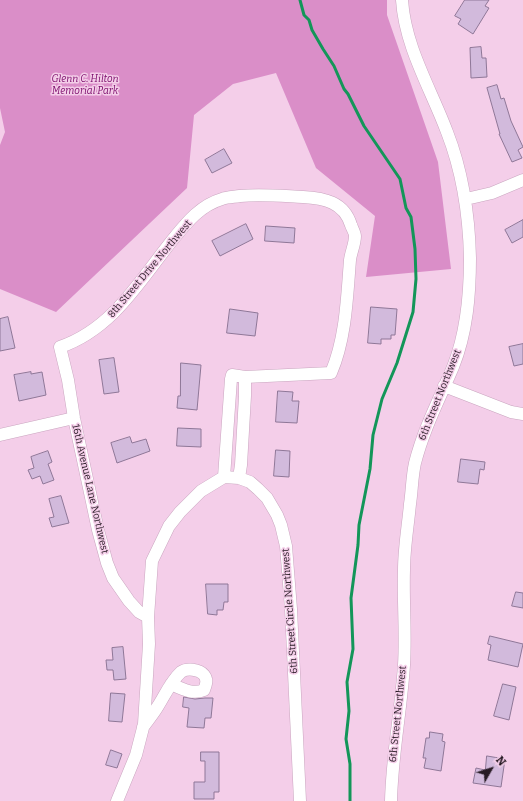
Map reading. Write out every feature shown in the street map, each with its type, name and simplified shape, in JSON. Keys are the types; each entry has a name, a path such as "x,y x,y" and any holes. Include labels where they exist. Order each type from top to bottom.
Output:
{"street":[{"name":"6th Street Northwest","path":"391,801 393,766 404,666 405,543 415,465 430,418 460,346 467,313 470,257 466,199 461,174 452,145 416,60 403,16 402,0"},
{"path":"466,199 492,193 523,180"},
{"name":"8th Street Drive Northwest","path":"60,347 90,333 109,318 132,293 195,214 214,201 253,194 309,197 331,201 348,216 355,236 351,255 345,319 337,360 331,373 245,377"},
{"name":"16th Avenue Lane Northwest","path":"60,347 98,530 107,563 114,578 129,601 139,612 148,617"},
{"path":"117,801 136,755 143,728 149,644 148,617 152,561 169,526 189,502 213,482 224,477 232,375 245,377 246,396 239,478"},
{"path":"444,386 511,412 523,414"},
{"path":"0,435 74,418"},
{"name":"6th Street Circle Northwest","path":"224,477 239,478 250,482 267,498 281,525 286,546 291,609 300,801"},
{"path":"143,728 172,684"}],"green space":[{"name":"Glenn C. Hilton Memorial Park","path":"0,0 387,0 387,15 438,162 451,269 366,277 375,216 316,168 276,73 233,84 194,115 187,188 56,312 0,289 0,145 5,132 0,108"}],"building":[{"path":"465,0 489,0 485,6 489,8 473,34 458,24 461,19 455,16"},
{"path":"481,47 482,58 486,58 487,77 471,78 470,48"},
{"path":"497,85 501,99 504,98 511,121 523,147 518,150 522,158 512,162 499,134 487,88"},
{"path":"224,149 232,163 212,173 205,160"},
{"path":"523,220 523,237 512,243 505,230"},
{"path":"246,224 253,239 220,256 212,241"},
{"path":"266,226 295,228 294,243 265,241"},
{"path":"371,307 397,309 395,335 391,335 391,339 381,339 381,344 368,343"},
{"path":"230,309 258,313 255,336 227,333"},
{"path":"8,317 15,348 0,351 0,319"},
{"path":"523,344 523,364 514,366 509,347"},
{"path":"114,358 119,392 104,394 99,360"},
{"path":"181,363 201,365 197,410 177,408 178,396 180,396"},
{"path":"31,372 31,374 42,372 46,395 19,401 14,375"},
{"path":"278,391 293,392 292,401 299,401 297,423 276,422"},
{"path":"178,428 201,429 201,447 177,446"},
{"path":"130,437 132,443 146,439 150,451 117,463 111,443"},
{"path":"276,450 290,451 289,477 274,476"},
{"path":"48,451 52,462 48,464 54,480 43,484 40,476 32,479 28,470 34,468 31,457"},
{"path":"461,459 485,462 484,470 480,469 478,484 458,482"},
{"path":"61,496 69,523 52,527 49,518 54,517 49,499"},
{"path":"206,584 228,584 228,602 224,602 223,610 217,610 217,615 208,614"},
{"path":"516,592 523,593 523,608 512,606"},
{"path":"490,636 523,644 518,667 488,660 491,645 488,644"},
{"path":"123,647 126,679 114,680 113,670 107,670 106,660 113,660 112,648"},
{"path":"503,684 516,687 509,720 494,716"},
{"path":"111,693 125,694 122,722 109,721"},
{"path":"184,697 195,699 213,698 211,718 205,718 204,728 187,727 189,708 183,707"},
{"path":"430,732 443,734 442,741 445,742 441,771 424,768 426,758 423,758 426,738 429,738"},
{"path":"111,750 122,754 117,768 106,765"},
{"path":"201,752 219,752 219,792 214,792 214,799 194,799 194,782 205,782 205,761 201,761"},
{"path":"487,756 505,759 501,787 473,783 476,768 485,770"}],"waterway":[{"path":"300,0 304,15 309,20 312,30 334,66 344,89 364,126 400,179 406,208 411,217 415,249 416,279 413,312 397,363 382,399 373,435 370,469 359,525 351,598 353,649 347,682 349,711 346,739 350,764 350,801"}]}
